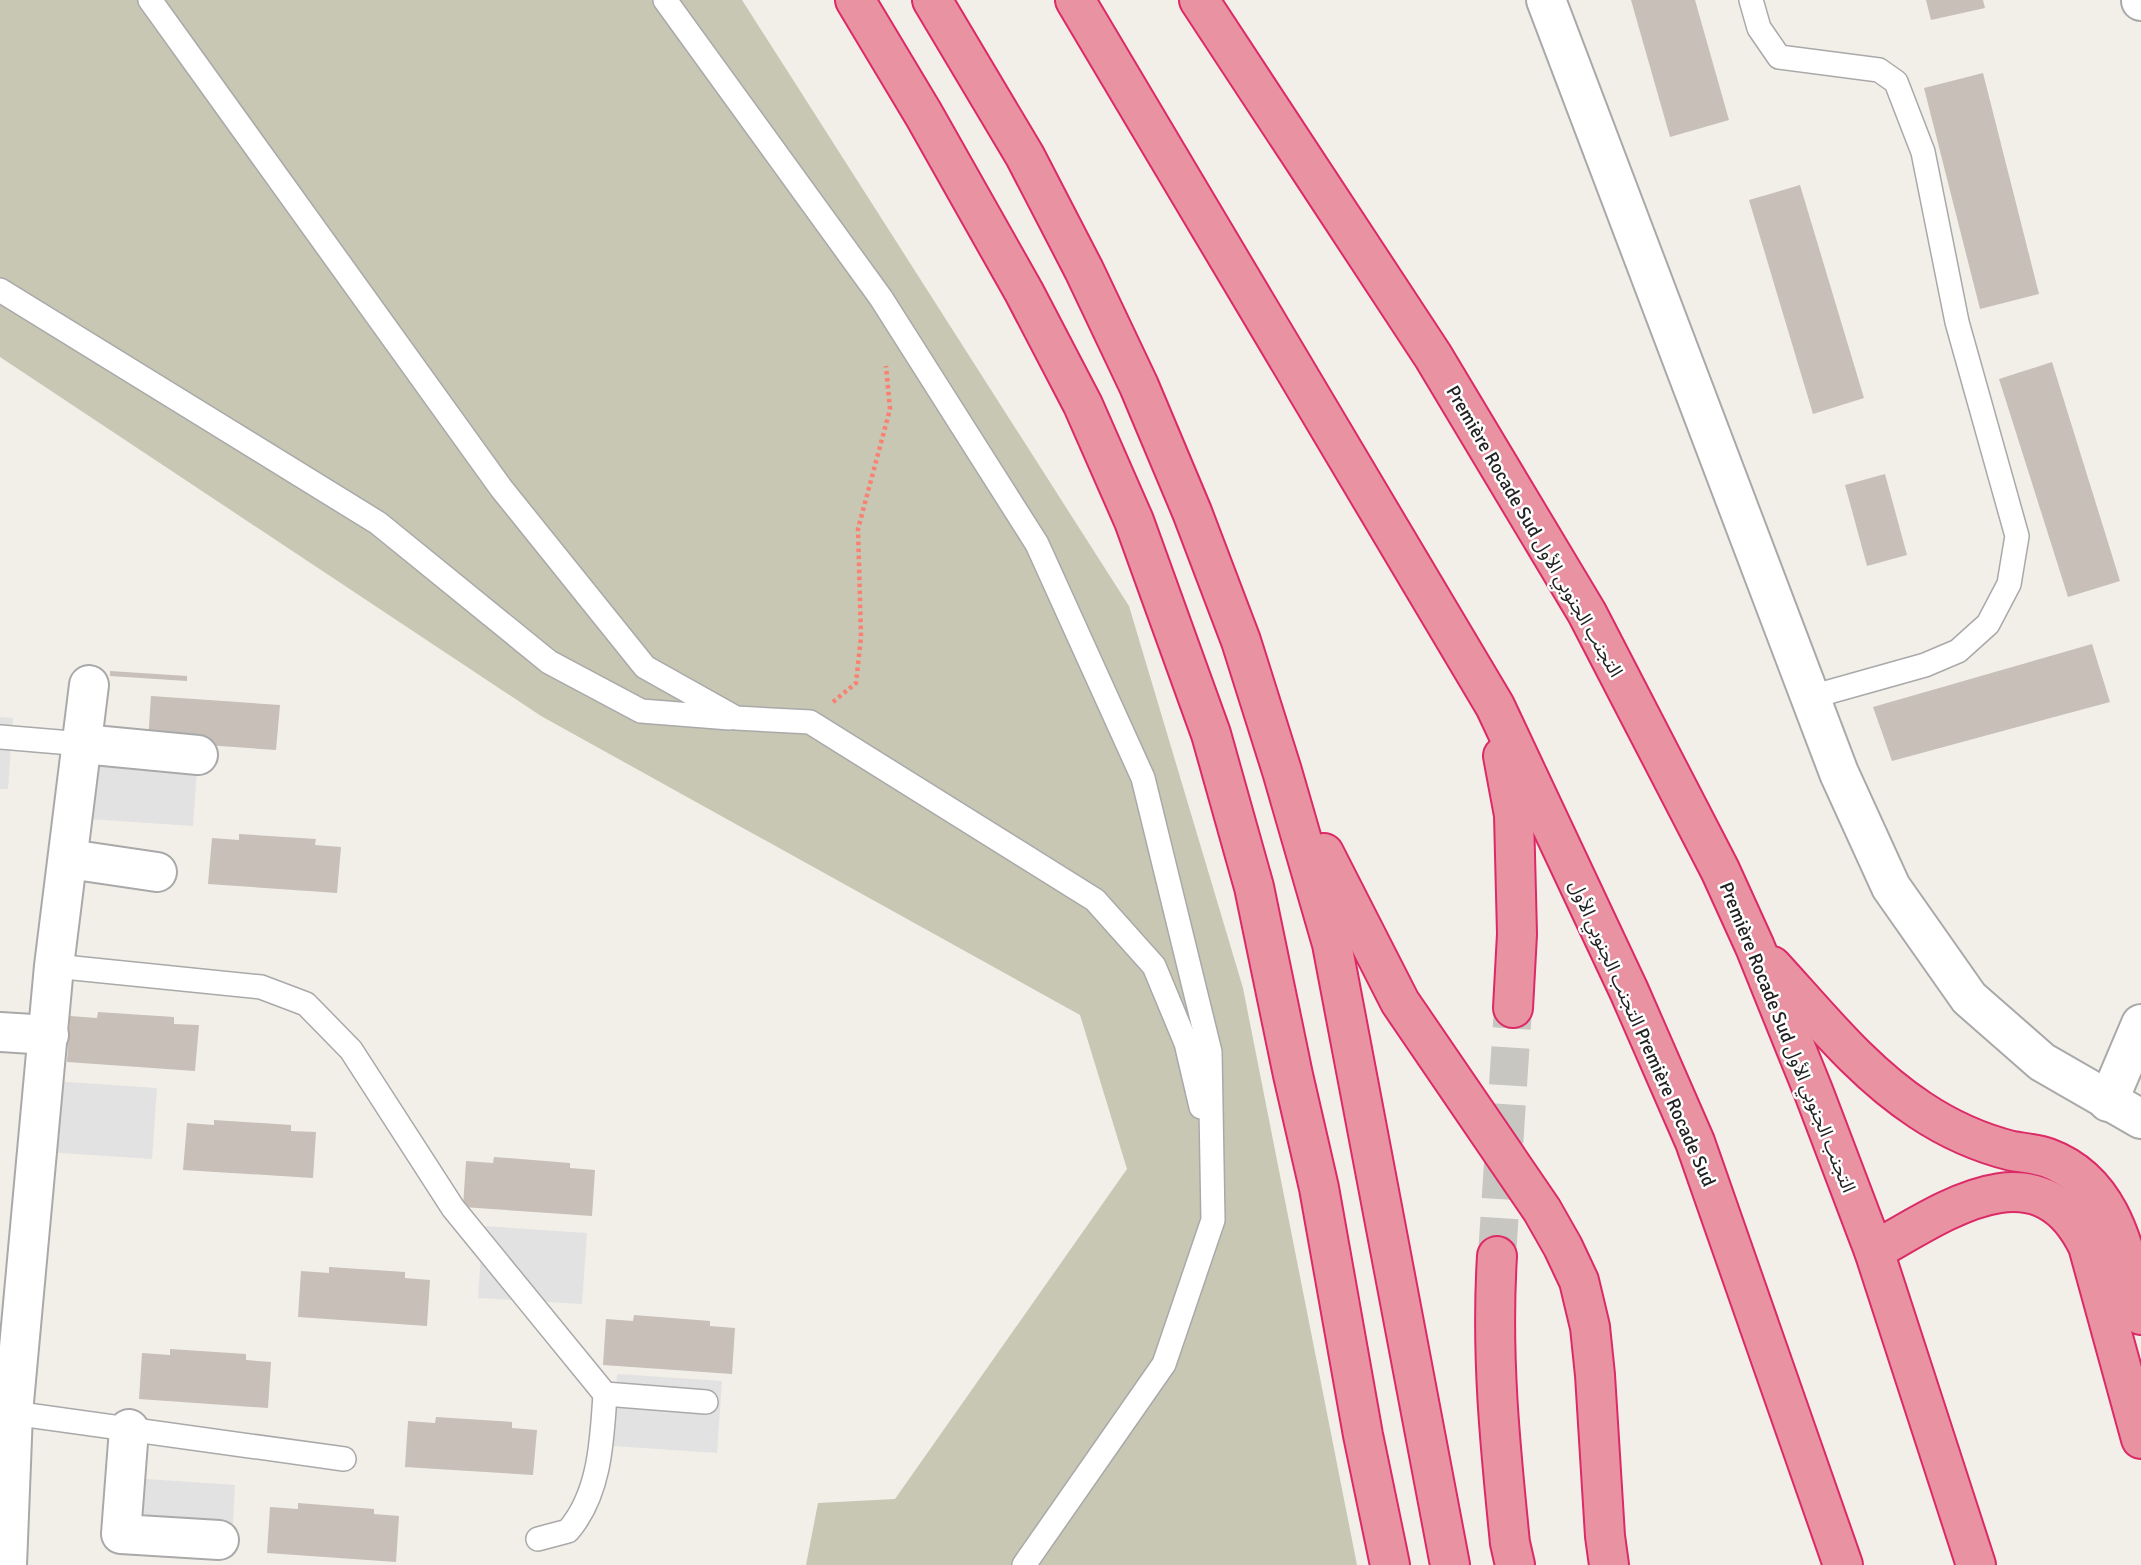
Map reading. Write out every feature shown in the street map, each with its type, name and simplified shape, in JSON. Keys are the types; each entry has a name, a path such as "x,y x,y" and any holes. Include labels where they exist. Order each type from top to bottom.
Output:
{"highway":[{"path":"855,0 924,115 1017,280 1083,405 1134,521 1211,734 1254,887 1319,1188 1363,1435 1390,1565"},
{"path":"932,0 1025,156 1084,270 1139,386 1192,512 1231,615 1282,771 1332,944 1450,1565"},
{"path":"1075,0 1495,706 1514,815 1517,934 1513,1008"},
{"name":"Première Rocade Sud التجنب الجنوبي الأول","path":"1199,0 1433,356 1587,613 1720,870 1755,947 1874,1251"},
{"name":"التجنب الجنوبي الأول Première Rocade Sud","path":"1495,706 1629,991 1695,1142 1843,1565"},
{"path":"1282,771 1400,1002 1542,1210 1579,1281 1591,1339 1609,1565"},
{"path":"1755,947 1871,1072 1921,1112 1979,1140 2049,1158 2083,1179 2109,1209 2123,1247 2141,1315"},
{"path":"1976,1565 1874,1251 1936,1217 1977,1198 1999,1192 2021,1191 2043,1198 2063,1209 2078,1226 2088,1246 2141,1439"},
{"path":"1497,1256 1494,1306 1496,1396 1510,1543 1515,1565"}],"street":[{"path":"1546,0 1839,773 1891,887 1969,998 2042,1062 2125,1110 2141,1024"},
{"path":"7,1565 13,1413 54,966 89,685"},
{"path":"83,744 198,755"},
{"path":"69,859 157,872"},
{"path":"0,1032 49,1035"},
{"path":"130,1429 121,1534 219,1540"}],"lane":[{"path":"150,0 501,488 645,667 736,718"},
{"path":"665,0 881,299 1037,544 1143,778 1210,1052 1213,1220 1164,1364 1024,1565"},
{"path":"1751,0 1759,28 1779,57 1879,71 1896,82 1923,152 1957,323 2017,536 2009,584 1989,624 1958,651 1925,665 1811,697"},
{"path":"0,290 378,523 549,662 641,711 810,722 1095,900 1154,966 1186,1043 1211,1150"},
{"path":"0,737 83,744"},
{"path":"54,966 261,987 306,1004 351,1050 453,1208 605,1394 602,1436 589,1500 568,1531 538,1539"},
{"path":"605,1394 706,1402"},
{"path":"13,1413 344,1459"}],"path":[{"path":"810,722 856,683 861,637 858,529 890,409 881,299"}],"shaded area":[{"path":"0,0 742,0 1129,606 1243,988 1357,1565 806,1565 818,1503 895,1499 1127,1169 1080,1015 541,716 0,357"},
{"path":"0,717 13,718 8,789 0,789"},
{"path":"94,748 198,755 193,826 89,819"},
{"path":"52,1081 157,1088 152,1159 47,1152"},
{"path":"483,1226 587,1233 582,1304 478,1298"},
{"path":"617,1374 722,1381 717,1453 613,1446"},
{"path":"131,1478 235,1485 231,1556 126,1549"}],"building":[{"path":"1631,0 1695,0 1729,120 1670,137"},
{"path":"1926,0 1983,0 1985,8 1931,20"},
{"path":"1983,73 2039,294 1980,309 1924,88"},
{"path":"1800,185 1864,398 1813,414 1749,200"},
{"path":"2052,362 2120,581 2068,597 1999,379"},
{"path":"1885,474 1907,555 1867,566 1845,485"},
{"path":"2092,644 2110,702 1892,761 1873,707"},
{"path":"110,671 187,676 187,681 110,676"},
{"path":"151,696 280,705 276,750 148,741"},
{"path":"239,834 316,839 315,845 341,847 337,893 208,884 212,838 239,840"},
{"path":"98,1012 174,1017 174,1024 199,1025 195,1071 67,1062 70,1016 97,1018"},
{"path":"214,1120 291,1125 291,1131 316,1132 313,1178 183,1170 187,1123 214,1125"},
{"path":"494,1157 570,1163 570,1168 595,1170 592,1216 463,1207 466,1161 493,1163"},
{"path":"329,1267 405,1272 405,1278 430,1280 427,1326 298,1317 301,1271 329,1273"},
{"path":"634,1315 710,1321 710,1326 735,1328 732,1374 603,1365 606,1319 633,1321"},
{"path":"170,1349 246,1354 246,1360 271,1362 268,1408 139,1399 142,1353 170,1355"},
{"path":"436,1417 512,1422 512,1428 537,1430 533,1475 405,1467 408,1421 435,1423"},
{"path":"298,1503 374,1509 374,1514 399,1516 396,1562 267,1553 270,1507 298,1509"}],"tunnel":[{"path":"1497,1256 1513,1008"}]}
